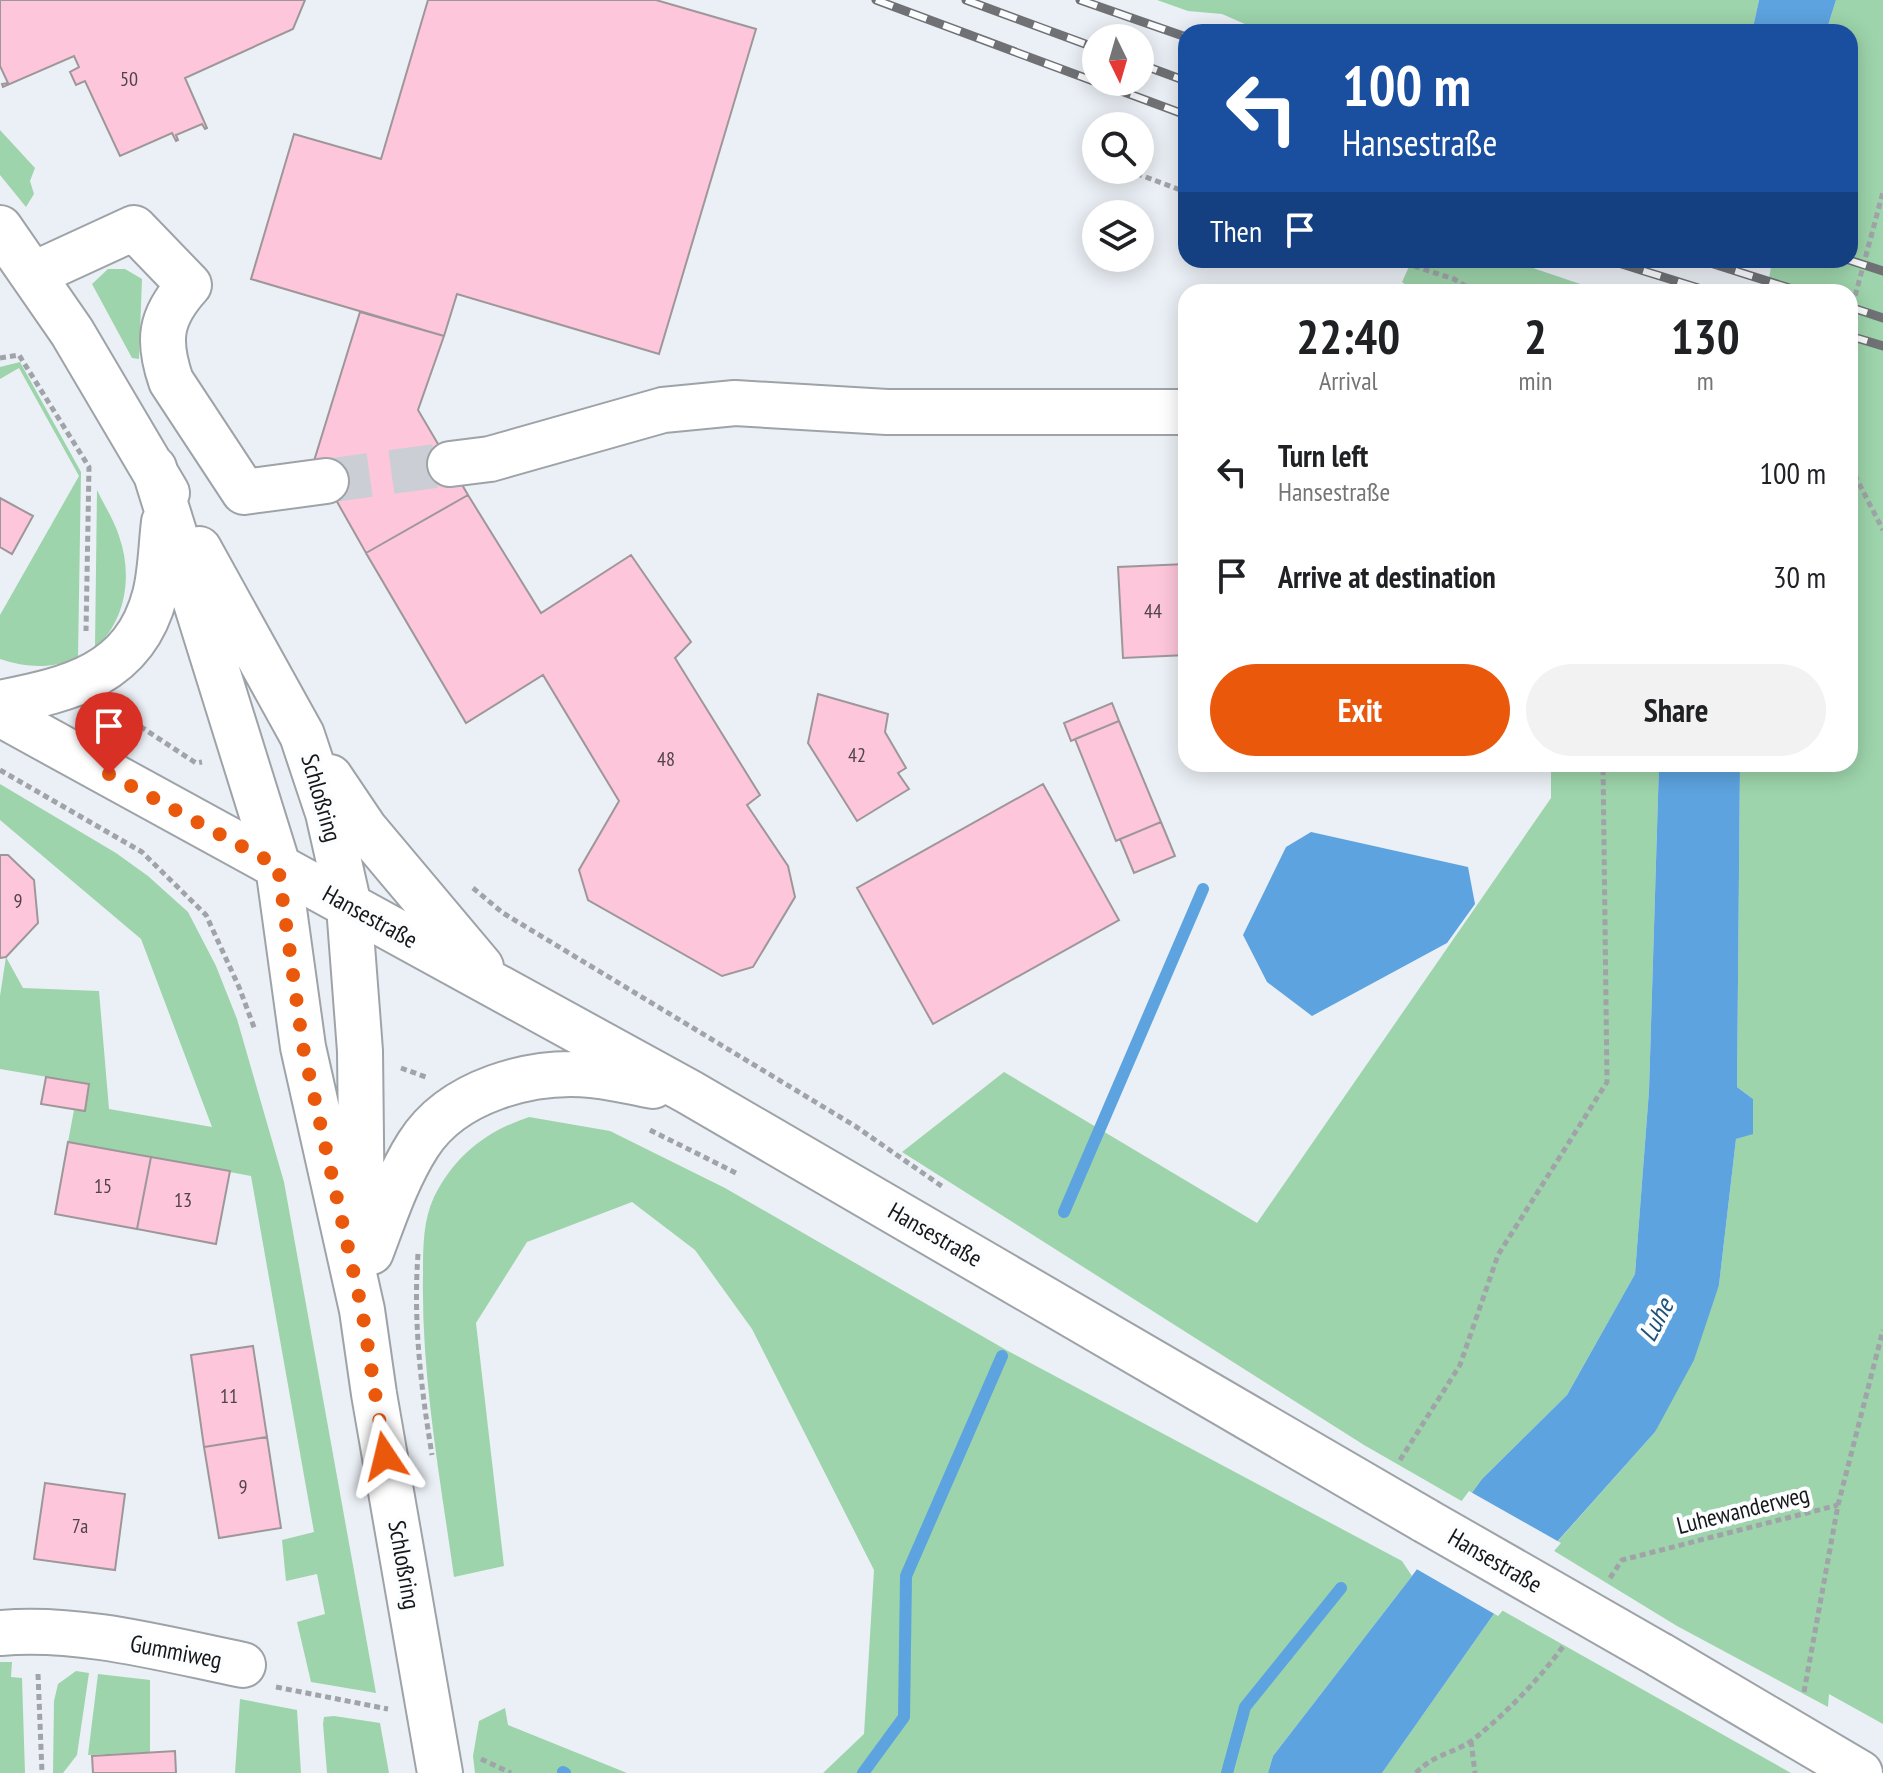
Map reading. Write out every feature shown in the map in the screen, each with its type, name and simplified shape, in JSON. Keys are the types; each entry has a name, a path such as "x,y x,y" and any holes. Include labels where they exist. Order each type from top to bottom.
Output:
{"main road":[{"name":"Schloßring","path":"0,228 34,274 302,735 328,813 349,906 361,1092 362,1293 376,1409 456,1764"},
{"path":"34,274 134,228 189,285 168,312 162,346 165,363 171,381 244,492 326,481"},
{"path":"450,464 490,459 663,410 735,403 887,412 1178,412"},
{"name":"Schloßring","path":"160,488 278,866 303,1047 362,1293"},
{"path":"0,703 56,692 91,679 119,658 138,635 155,596 160,488"},
{"name":"Hansestraße","path":"0,714 689,1092 1860,1773"},
{"path":"302,735 365,829 500,988"},
{"path":"362,1293 394,1190 420,1143 456,1104 527,1077 590,1075 689,1092"},
{"name":"Gummiweg","path":"18,1631 126,1642 243,1665"}],"path":[{"path":"1154,180 1178,189"},
{"path":"1858,285 1883,192"},
{"path":"1420,268 1462,284"},
{"path":"0,358 19,355 89,467 86,660 101,701 196,763"},
{"path":"1858,482 1883,530"},
{"path":"0,770 142,852 206,915 239,987 260,1044"},
{"path":"1409,1471 1397,1464 1460,1365 1498,1255 1607,1082 1603,772"},
{"path":"467,883 503,913 855,1126 955,1195"},
{"path":"419,1240 415,1286 419,1380 432,1459"},
{"name":"Luhewanderweg","path":"1622,1560 1838,1505 1883,1330"},
{"path":"1804,1693 1838,1505"},
{"path":"18,1631 42,1773"},
{"name":"Gummiweg","path":"243,1665 266,1684 390,1709"},
{"path":"1416,1773 1428,1760 1471,1741 1544,1674"},
{"path":"1471,1741 1475,1773"},
{"path":"456,1764 511,1773"}],"green space":[{"path":"1157,0 1759,0 1754,24 1245,24 1222,14 1188,11"},
{"path":"1836,0 1883,0 1883,1724 1829,1694 1828,1707 1677,1626 1551,1549 1655,1432 1719,1285 1736,1139 1753,1133 1753,1099 1737,1087 1740,772 1858,772 1858,284 1764,284 1767,268 1858,268 1858,24 1828,24"},
{"path":"0,130 35,168 30,181 34,194 26,207 0,175"},
{"path":"1408,268 1533,268 1580,284 1405,284 1402,282"},
{"path":"108,269 125,269 142,279 139,359 132,358 92,284"},
{"path":"20,362 81,472 78,658 49,666 29,666 0,659 0,615 79,476 19,368 0,379 0,367"},
{"path":"97,490 119,536 126,581 114,625 95,648"},
{"path":"1551,772 1659,772 1649,1091 1635,1274 1567,1395 1482,1479 1465,1503 1364,1445 902,1152 1004,1072 1257,1223 1551,798"},
{"path":"0,784 116,853 148,876 188,912 216,966 237,1019 284,1182 376,1693 311,1682 297,1622 325,1614 317,1574 286,1581 282,1540 314,1532 251,1176 68,1142 74,1110 85,1111 89,1084 0,1069 0,996 6,957 23,988 99,991 109,1109 212,1127 141,939 0,820"},
{"path":"529,1117 610,1131 725,1188 1008,1351 1402,1561 1412,1576 1273,1756 1268,1773 823,1773 864,1734 874,1570 752,1329 695,1250 632,1202 527,1242 476,1323 504,1566 454,1577 432,1426 425,1350 423,1264 426,1225 434,1197 462,1157 486,1137"},
{"path":"1498,1608 1791,1773 1382,1773"},
{"path":"0,1662 12,1662 11,1677 22,1678 25,1773 0,1773"},
{"path":"76,1671 89,1673 77,1755 63,1773 53,1773 54,1701 58,1684"},
{"path":"98,1674 150,1680 150,1752 88,1755"},
{"path":"240,1699 297,1710 301,1773 235,1773"},
{"path":"505,1708 508,1725 627,1773 475,1773 473,1756 479,1721"},
{"path":"324,1717 380,1723 389,1773 327,1773 323,1724"}],"water":[{"path":"1759,0 1836,0 1828,24 1754,24"},
{"name":"Luhe","path":"1659,772 1740,772 1737,1087 1753,1099 1753,1134 1736,1139 1719,1285 1694,1360 1655,1432 1498,1608 1382,1773 1268,1773 1273,1756 1412,1576 1482,1479 1567,1395 1635,1274 1649,1091"},
{"path":"1311,832 1468,867 1475,904 1447,943 1312,1016 1267,982 1243,935 1286,847"}],"pier":[{"path":"1698,268 1771,268 1768,284 1694,284"},
{"path":"1469,1491 1561,1543 1498,1616 1413,1567"}],"building":[{"path":"0,0 305,0 293,29 185,78 207,128 202,124 176,135 176,141 172,133 120,156 85,81 76,85 70,72 79,67 74,56 3,87 2,84 8,83 0,66"},
{"path":"428,0 656,0 756,29 659,354 457,294 444,336 251,279 294,134 381,159"},
{"path":"360,312 444,336 418,410 468,495 366,553 314,461"},
{"path":"468,495 541,613 631,555 691,642 675,658 760,795 747,805 788,866 795,897 753,967 722,976 588,900 579,870 619,801 543,675 466,723 366,553"},
{"path":"0,498 33,516 12,554 0,547"},
{"path":"1178,564 1178,655 1123,658 1118,567"},
{"path":"818,694 888,714 885,732 906,768 898,773 909,789 857,821 808,743"},
{"path":"1112,703 1119,721 1071,741 1064,723"},
{"path":"1119,721 1161,822 1116,841 1075,739"},
{"path":"1043,784 1119,920 933,1024 857,888"},
{"path":"1161,822 1175,856 1134,873 1120,839"},
{"path":"0,855 8,855 34,880 38,923 6,957 0,958"},
{"path":"46,1077 89,1084 85,1111 41,1104"},
{"path":"68,1142 151,1157 137,1229 55,1214"},
{"path":"151,1157 230,1171 216,1244 137,1229"},
{"path":"253,1346 267,1437 204,1447 191,1355"},
{"path":"267,1437 281,1528 219,1538 204,1447"},
{"path":"45,1483 125,1494 115,1570 34,1559"},
{"path":"175,1751 176,1773 93,1773 92,1756"}],"waterway":[{"path":"1064,1212 1203,889"},
{"path":"863,1773 904,1717 906,1576 1002,1356"},
{"path":"1227,1773 1245,1707 1341,1588"}],"tunnel":[{"path":"326,481 450,464"}],"railway":[{"path":"876,0 1082,77"},
{"path":"966,0 1082,43"},
{"path":"1080,0 1178,34"},
{"path":"1154,69 1178,78"},
{"path":"1135,96 1178,112"},
{"path":"1858,263 1883,271"},
{"path":"1634,268 1686,284"},
{"path":"1726,268 1777,284"},
{"path":"1858,310 1883,318"},
{"path":"1858,338 1883,346"}],"route":[{"path":"109,774 278,866 303,1047 362,1310 385,1456"}]}
